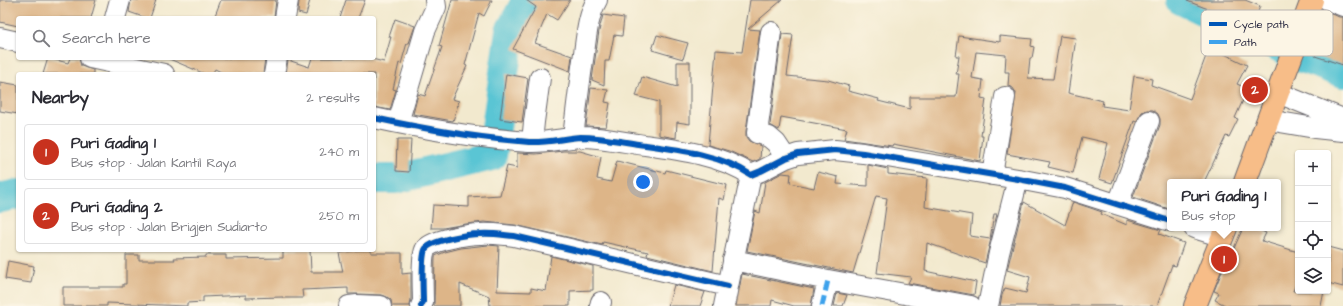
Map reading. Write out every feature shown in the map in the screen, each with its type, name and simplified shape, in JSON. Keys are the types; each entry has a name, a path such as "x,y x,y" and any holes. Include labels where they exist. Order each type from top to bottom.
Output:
{"main road":[{"path":"1308,10 1312,0"},
{"path":"1246,179 1290,56"},
{"path":"1199,305 1225,232"}],"street":[{"path":"116,16 120,0"},
{"path":"285,16 288,0"},
{"path":"398,123 426,31 436,7 435,0"},
{"path":"572,138 586,39 594,5 597,0"},
{"path":"1328,0 1343,6"},
{"path":"771,32 757,133 769,137 776,143 786,158"},
{"path":"0,38 16,42"},
{"path":"274,72 277,60"},
{"path":"99,63 152,72"},
{"path":"530,142 540,78"},
{"path":"1281,83 1343,119"},
{"path":"992,175 1005,97"},
{"path":"376,118 472,136 530,142 583,137 672,149 706,156 744,170 751,175"},
{"path":"1268,120 1343,131"},
{"path":"1118,204 1149,121"},
{"path":"751,175 786,158 798,154 835,150 856,152 1065,188 1167,220"},
{"path":"724,306 751,175"},
{"path":"988,306 999,252 1018,179"},
{"path":"421,306 423,302 423,261 426,247 431,244 454,238 480,234 514,236 728,286"},
{"path":"733,260 828,280 971,306"},
{"path":"822,306 828,280"},
{"path":"349,306 381,306"}],"building":[{"path":"0,0 96,0 92,16 16,16 16,26 0,22"},
{"path":"131,0 156,0 151,16 140,16 129,12"},
{"path":"221,0 276,0 274,16 215,16"},
{"path":"299,0 310,0 306,15 298,13"},
{"path":"346,0 365,0 359,16 341,16"},
{"path":"452,0 492,0 484,16 479,13 465,65 467,66 452,99 459,101 453,121 413,114 418,94 425,96 442,47 439,46"},
{"path":"526,0 570,0 557,20 547,14 535,43 572,56 570,71 513,49 536,7"},
{"path":"750,0 782,0 748,29 760,30 746,131 746,137 749,141 761,146 760,159 753,162 729,151 708,145 716,50 742,52"},
{"path":"1245,0 1260,6 1259,10 1211,10 1187,1"},
{"path":"1333,14 1343,17 1343,65 1315,56 1333,56"},
{"path":"603,15 624,18 622,36 614,35 609,61 605,61 604,85 592,80 599,31"},
{"path":"395,19 415,26 409,43 407,43 401,64 399,63 393,89 396,90 390,110 376,107 376,72 286,72 288,60 309,67 311,60 376,60 384,62 391,37 389,37"},
{"path":"782,34 793,35 787,76 828,80 849,86 848,91 879,99 878,101 910,109 910,97 956,97 959,74 956,74 959,56 956,56 959,36 1000,42 1000,36 1032,39 1031,46 1034,47 1032,58 1030,58 1028,78 1053,79 1060,36 1076,38 1068,93 1103,101 1102,106 1129,110 1134,76 1152,79 1151,85 1190,99 1206,56 1228,56 1247,65 1237,84 1248,89 1235,118 1238,119 1229,137 1226,136 1205,179 1167,179 1167,208 1133,197 1160,125 1158,114 1153,110 1142,112 1136,122 1134,121 1112,183 1099,179 1108,143 1082,137 1073,173 1048,167 1050,162 1007,154 1016,93 1013,88 1008,86 1009,72 1005,72 1006,55 976,52 972,78 983,80 981,98 986,99 981,136 983,136 980,161 893,144 892,146 844,139 847,129 781,117 779,130 770,125"},
{"path":"657,35 688,43 683,59 652,50"},
{"path":"47,60 56,60 68,63 69,60 80,60 81,66 93,70 93,72 44,72"},
{"path":"172,60 265,60 263,72 221,72 215,69 213,72 200,72"},
{"path":"677,62 690,62 690,124 677,122 676,138 659,135 659,102 636,96 642,77 677,87"},
{"path":"506,74 528,78 522,122 500,119"},
{"path":"0,82 16,85 16,114 0,111"},
{"path":"591,88 608,90 605,102 610,103 606,127 586,126"},
{"path":"397,140 411,140 409,172 396,171"},
{"path":"580,151 601,157 597,179 611,182 617,161 665,173 666,170 727,185 724,200 719,198 713,271 647,255 648,252 603,242 602,245 515,225 484,222 443,228 431,228 433,205 469,207 469,197 500,195 507,166 517,168 517,153 536,154"},
{"path":"868,165 888,169 888,174 927,178 925,207 972,215 970,236 990,239 994,214 997,214 985,263 927,243 925,271 976,282 974,295 908,283 911,277 877,273 887,198 876,196 853,273 747,251 755,211 760,213 765,182 782,173 791,174 790,183 814,188 818,172 838,177 837,184 868,186"},
{"path":"1024,202 1065,225 1073,202 1102,212 1101,214 1127,225 1127,220 1161,230 1159,234 1184,243 1176,266 1172,265 1157,306 1000,306 1005,288 1026,293 1030,277 1007,270"},
{"path":"1242,231 1262,231 1266,233 1262,241 1295,251 1295,286 1293,291 1295,291 1295,294 1323,294 1321,306 1227,306 1215,300 1219,293 1214,291 1229,254 1231,255"},
{"path":"488,245 499,246 497,291 531,292 531,288 546,291 551,256 593,266 593,290 570,291 570,306 490,306 489,296 460,284 460,306 434,306 435,256 461,248"},
{"path":"1331,248 1343,251 1343,287 1331,284"},
{"path":"283,252 310,252 311,272 343,272 339,253 402,253 402,274 411,273 410,306 392,306 391,300 382,295 348,294 348,288 302,290 303,298 246,298 246,295 203,297 203,302 187,303 187,306 107,303 107,306 63,306 63,287 123,287 123,284 126,284 126,255 139,255 139,260 175,260 174,258 206,257 206,255 226,255 226,259 283,258"},
{"path":"8,261 34,266 31,283 5,279"},
{"path":"742,274 814,289 811,306 794,306 772,300 771,306 736,306"},
{"path":"674,285 705,292 700,306 668,306"},
{"path":"837,293 847,295 843,306 834,306"}],"waterway":[{"path":"376,179 396,179 492,156 510,31 527,0"},
{"path":"1181,0 1202,10"},
{"path":"1298,56 1343,73"},
{"path":"0,198 16,194"}],"marked path":[{"path":"822,306 828,280"}],"cycle path":[{"path":"376,118 451,133 529,142 581,137 609,139 711,157 739,168 751,175 786,158 798,154 835,150 863,153 1065,188 1167,220"},
{"path":"421,306 423,302 423,267 425,250 428,246 434,243 459,236 475,234 514,236 728,286"}],"place":[{"name":"Puri Gading 2","path":"1255,90"},
{"name":"Puri Gading 1","path":"1224,259"}]}
